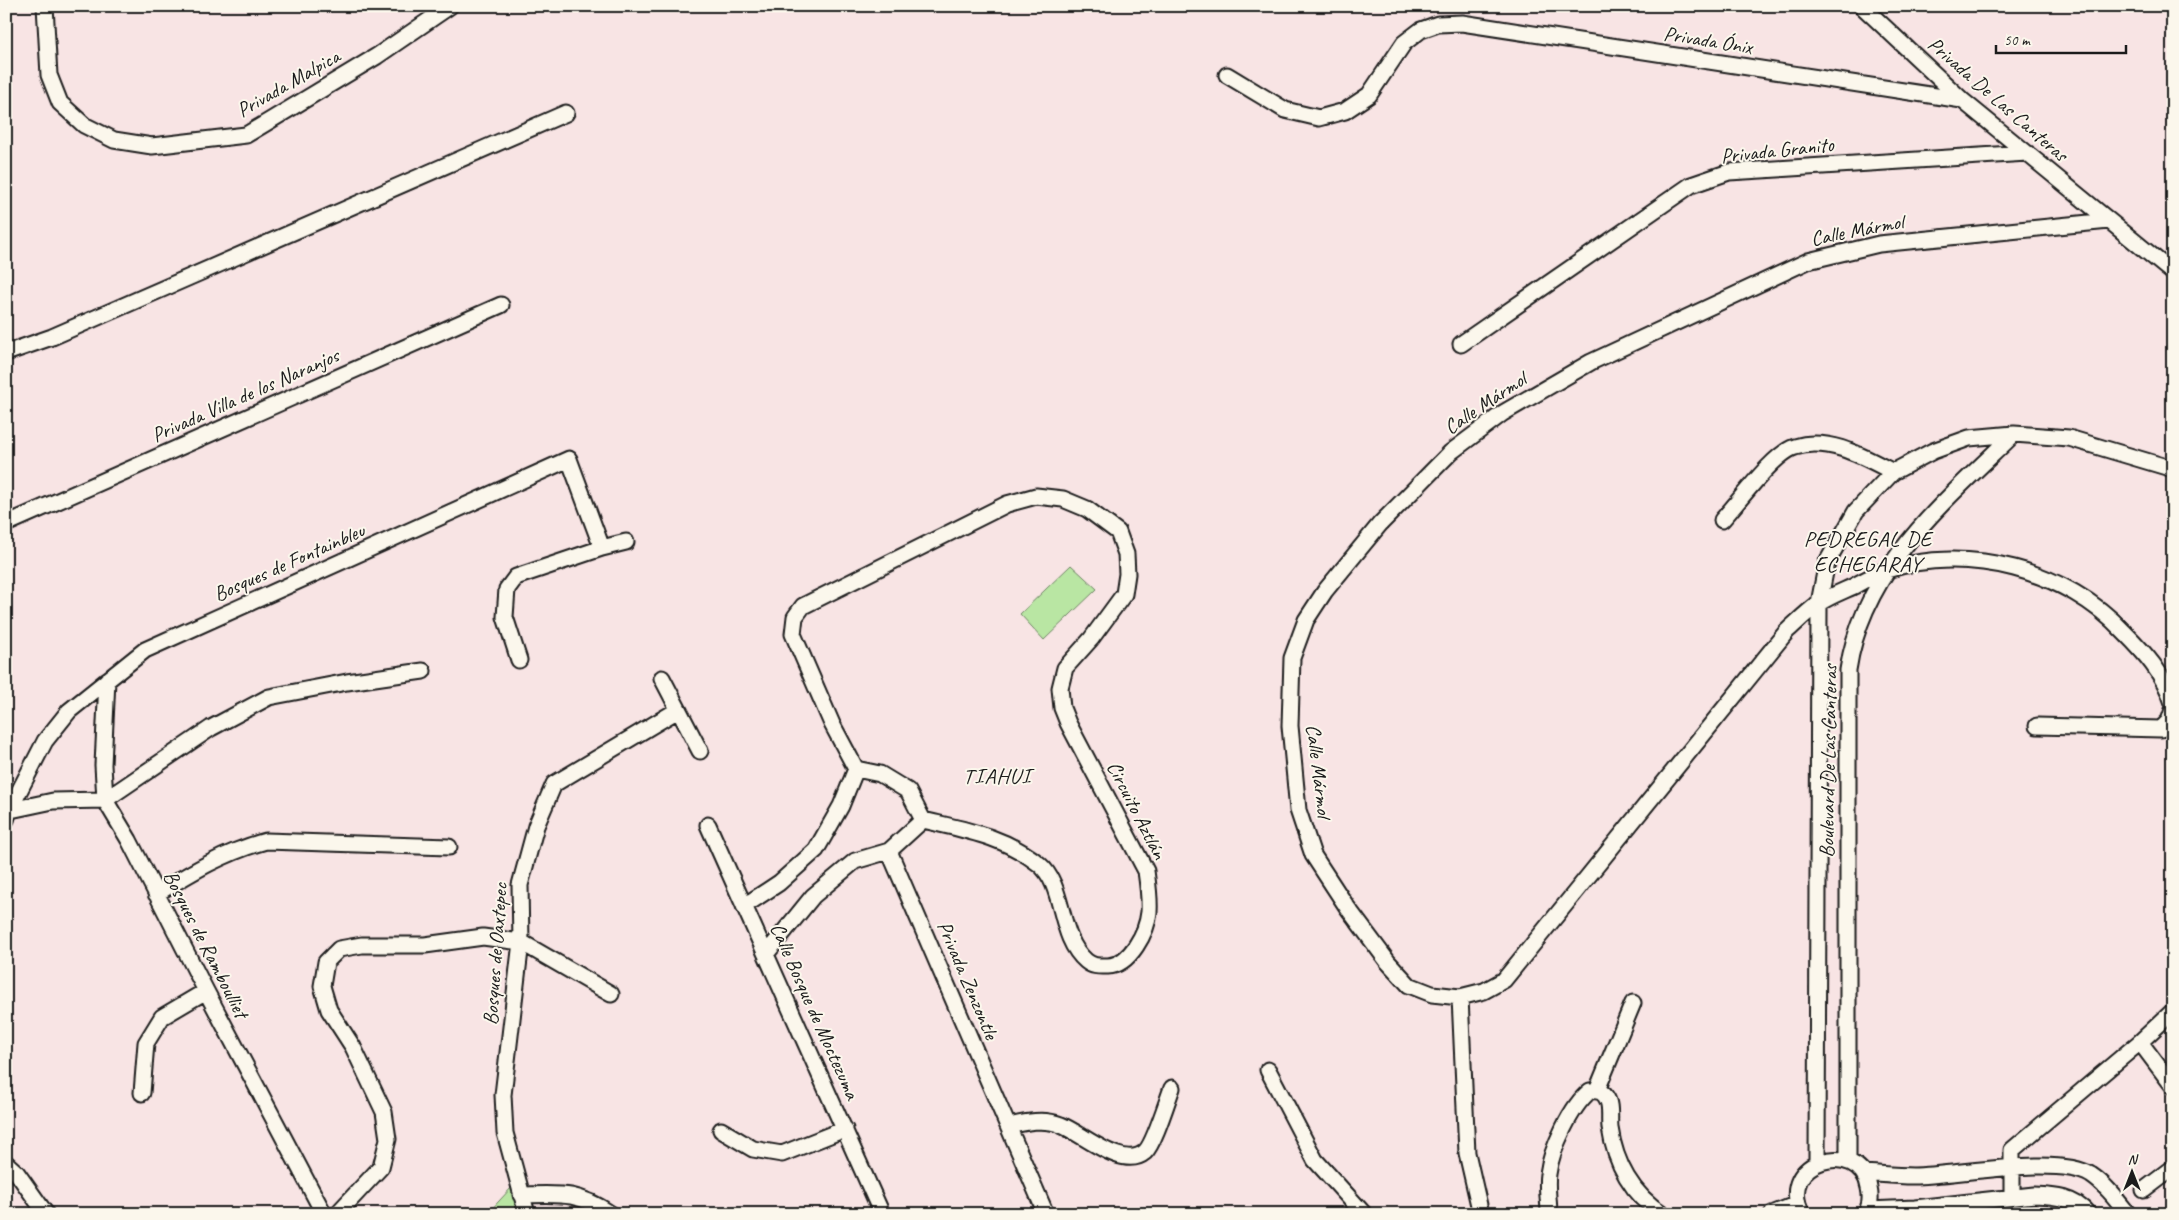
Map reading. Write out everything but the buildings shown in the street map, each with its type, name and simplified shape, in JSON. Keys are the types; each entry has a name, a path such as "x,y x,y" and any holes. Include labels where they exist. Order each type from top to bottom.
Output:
{"street":[{"name":"Privada Malpica","path":"46,6 49,75 60,103 84,125 114,140 152,146 246,135 377,56 450,6"},
{"name":"Privada De Las Canteras","path":"1862,6 1962,100 2109,221"},
{"name":"Privada Ónix","path":"1227,75 1285,110 1318,118 1345,111 1369,95 1404,43 1420,30 1438,24 1462,23 1962,100"},
{"path":"6,353 52,337 566,113"},
{"name":"Privada Granito","path":"1461,344 1691,185 1729,172 2027,153"},
{"path":"2109,221 2173,273"},
{"name":"Calle Mármol","path":"1886,570 1819,604 1787,631 1504,980 1484,991 1460,997 1432,994 1409,985 1388,962 1347,907 1313,855 1298,810 1290,726 1292,658 1306,620 1325,590 1380,524 1451,452 1503,413 1591,362 1808,260 1879,244 2109,221"},
{"name":"Privada Villa de los Naranjos","path":"6,524 501,305"},
{"path":"1819,604 1827,562 1856,512 1893,472 1933,451 1969,438 2014,434 2068,438 2173,469"},
{"name":"Boulevard De Las Canteras","path":"1848,1161 1848,670 1851,646 1864,610 1886,570 1912,535 2014,434"},
{"path":"1722,520 1776,459 1794,447 1822,444 1854,452 1893,472"},
{"name":"Bosques de Fontainbleu","path":"7,814 45,741 69,711 145,650 569,459 602,548"},
{"name":"Circuito Aztlán","path":"856,769 832,724 794,634 795,617 803,606 1007,504 1036,496 1063,499 1087,509 1118,532 1126,554 1127,574 1124,594 1091,638 1065,668 1060,688 1062,708 1068,723 1146,871 1150,894 1149,915 1141,937 1126,959 1112,966 1097,966 1087,962 1070,940 1056,890 1042,866 1019,849 989,836 923,820"},
{"path":"519,660 505,617 507,589 516,577 602,548 626,542"},
{"path":"1886,570 1940,560 1988,561 2025,571 2069,589 2111,617 2146,655 2168,685 2173,703"},
{"name":"Boulevard De Las Canteras","path":"1817,1162 1819,604"},
{"path":"7,814 53,802 105,800 211,728 269,697 348,682 423,671"},
{"path":"662,678 700,752"},
{"name":"Bosques de Ramboulliet","path":"107,680 103,765 105,800 324,1214"},
{"name":"Bosques de Oaxtepec","path":"526,1214 505,1133 503,1095 521,942 520,885 536,826 554,784 678,710"},
{"path":"2037,726 2161,729 2169,721 2173,710"},
{"path":"744,906 779,883 816,850 841,806 856,769 880,774 908,791 923,820 889,851 855,861 820,890 766,954"},
{"name":"Calle Bosque de Moctezuma","path":"708,825 882,1214"},
{"path":"156,894 209,862 242,848 266,841 449,847"},
{"name":"Privada Zenzontle","path":"889,851 1046,1214"},
{"path":"337,1214 381,1166 388,1139 384,1112 354,1047 329,1010 322,986 326,962 339,949 362,945 425,945 483,937 521,942 611,994"},
{"path":"142,1093 146,1043 162,1017 206,992"},
{"path":"1460,997 1467,1153 1481,1214"},
{"path":"1597,1090 1633,1003"},
{"path":"2012,1196 2012,1150 2140,1042 2171,1013"},
{"path":"2140,1042 2173,1086"},
{"path":"1268,1070 1315,1160 1364,1214"},
{"path":"1009,1126 1033,1120 1061,1124 1107,1151 1130,1158 1145,1152 1152,1140 1172,1088"},
{"path":"1549,1214 1548,1176 1552,1153 1577,1104 1590,1091 1597,1090 1604,1093 1609,1102 1610,1126 1615,1155 1631,1185 1663,1214"},
{"path":"721,1130 753,1149 782,1154 845,1130"},
{"path":"1772,1214 1800,1209 1796,1192 1799,1180 1806,1169 1817,1162 1832,1158 1848,1161 1863,1173 1869,1185 1871,1198 1866,1212 2034,1195 2060,1197 2082,1206 2088,1214"},
{"path":"6,1163 16,1173 46,1214"},
{"path":"1863,1173 1914,1176 2011,1168 2070,1168 2090,1175 2106,1188 2128,1214"},
{"path":"2144,1190 2173,1168"},
{"path":"521,1195 564,1194 592,1201 611,1214"}],"green space":[{"path":"1071,565 1097,589 1044,640 1020,614"},
{"path":"512,1187 519,1214 487,1214"}],"district":[{"name":"PEDREGAL DE ECHEGARAY","path":"1868,552"},
{"name":"TIAHUI","path":"997,776"}]}
